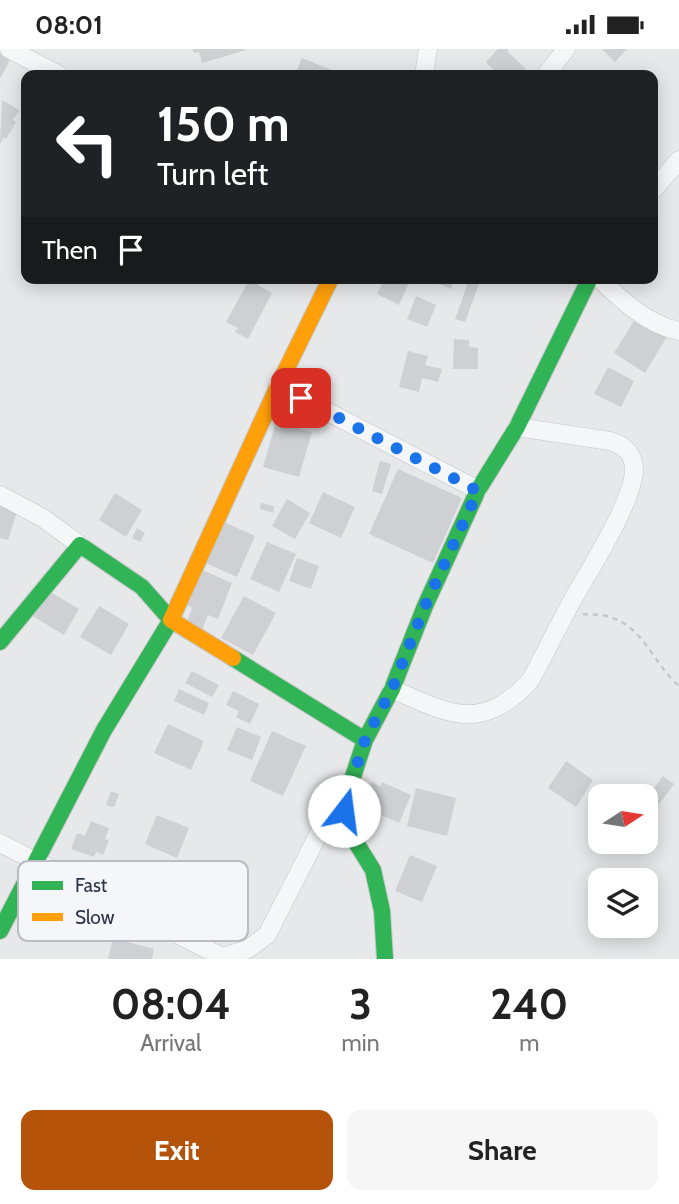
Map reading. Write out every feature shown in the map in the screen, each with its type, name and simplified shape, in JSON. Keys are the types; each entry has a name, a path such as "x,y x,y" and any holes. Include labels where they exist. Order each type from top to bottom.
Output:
{"street":[{"path":"9,49 49,70"},
{"path":"425,70 428,49"},
{"path":"550,70 566,49"},
{"path":"658,183 679,160"},
{"path":"0,843 36,861 104,730 171,621 278,386 328,284"},
{"path":"352,809 344,811 345,801 365,740 392,689 425,606 478,491 517,427 587,284"},
{"path":"605,284 624,302 655,321 679,331"},
{"path":"278,386 478,491"},
{"path":"392,689 443,711 467,715 491,711 512,699 530,681 615,523 631,485 634,463 620,444 517,427"},
{"path":"0,495 43,518 139,582 171,621 365,740"},
{"path":"0,642 80,545"},
{"path":"189,941 222,957 248,949 267,935 318,835 352,809"},
{"path":"352,809 350,833 373,870 382,911 385,959"},
{"path":"0,931 18,896"}],"path":[{"path":"566,612 610,617 636,632 668,677 679,686"}],"building":[{"path":"192,49 246,50 202,63 199,52 194,53"},
{"path":"498,49 508,49 526,69 493,70 486,62"},
{"path":"602,49 627,49 615,62"},
{"path":"0,53 11,58 0,79"},
{"path":"302,58 332,70 297,70"},
{"path":"2,100 19,110 13,120 16,122 0,144"},
{"path":"247,284 256,284 272,293 248,339 235,332 238,328 226,322"},
{"path":"382,284 409,284 399,305 377,294"},
{"path":"439,284 453,284 451,289"},
{"path":"468,284 479,284 465,322 455,319"},
{"path":"416,296 436,305 427,327 407,319"},
{"path":"637,316 668,335 645,373 614,353"},
{"path":"454,339 469,340 469,347 478,348 478,369 453,369"},
{"path":"408,351 428,356 425,365 442,369 438,382 422,378 419,392 399,387"},
{"path":"608,367 634,381 621,407 594,394"},
{"path":"276,422 312,432 299,477 263,467"},
{"path":"380,461 391,464 382,494 372,491"},
{"path":"398,469 462,498 433,563 369,534"},
{"path":"323,492 355,507 341,538 309,523"},
{"path":"115,493 142,510 126,537 99,520"},
{"path":"287,499 310,513 295,539 272,526"},
{"path":"0,503 18,508 8,540 0,538"},
{"path":"261,503 274,506 273,513 260,509"},
{"path":"224,522 255,536 237,577 206,563"},
{"path":"137,528 145,533 140,542 132,538"},
{"path":"267,542 296,554 279,592 250,579"},
{"path":"297,558 319,566 311,589 289,581"},
{"path":"200,569 232,583 218,619 208,615 201,632 186,625 192,608 186,605"},
{"path":"47,590 79,609 64,635 31,615"},
{"path":"244,596 276,613 253,655 221,638"},
{"path":"99,606 129,624 111,655 80,637"},
{"path":"192,671 219,685 212,697 185,683"},
{"path":"179,689 209,703 204,715 174,701"},
{"path":"233,691 259,704 250,724 236,717 239,711 226,705"},
{"path":"168,724 204,741 191,770 154,753"},
{"path":"237,727 261,737 252,760 227,750"},
{"path":"272,731 306,746 283,796 250,781"},
{"path":"566,761 593,780 576,807 548,788"},
{"path":"663,776 674,784 658,806 658,784"},
{"path":"372,782 380,786 382,782 411,795 399,823 369,810 375,797 367,794"},
{"path":"416,788 456,798 447,836 407,826"},
{"path":"111,791 119,794 114,807 106,805"},
{"path":"157,815 189,828 177,858 145,844"},
{"path":"91,821 109,828 105,839 109,840 103,855 96,852 94,857 71,849 77,833 85,836"},
{"path":"410,855 437,866 422,902 395,891"},
{"path":"112,941 124,941 154,949 152,959 108,959"}],"traffic: fast":[{"path":"385,959 382,911 373,870 350,833 352,809 344,811 345,801 365,740 392,689 425,606 478,490 517,427 587,284"},
{"path":"0,642 80,545 142,587 171,620 104,730 36,861"},
{"path":"233,658 365,740"},
{"path":"0,931 18,896"}],"traffic: slow":[{"path":"233,658 171,620 278,386 328,284"}],"route":[{"path":"301,398 478,491 425,606 392,689 365,740 344,811"}]}
